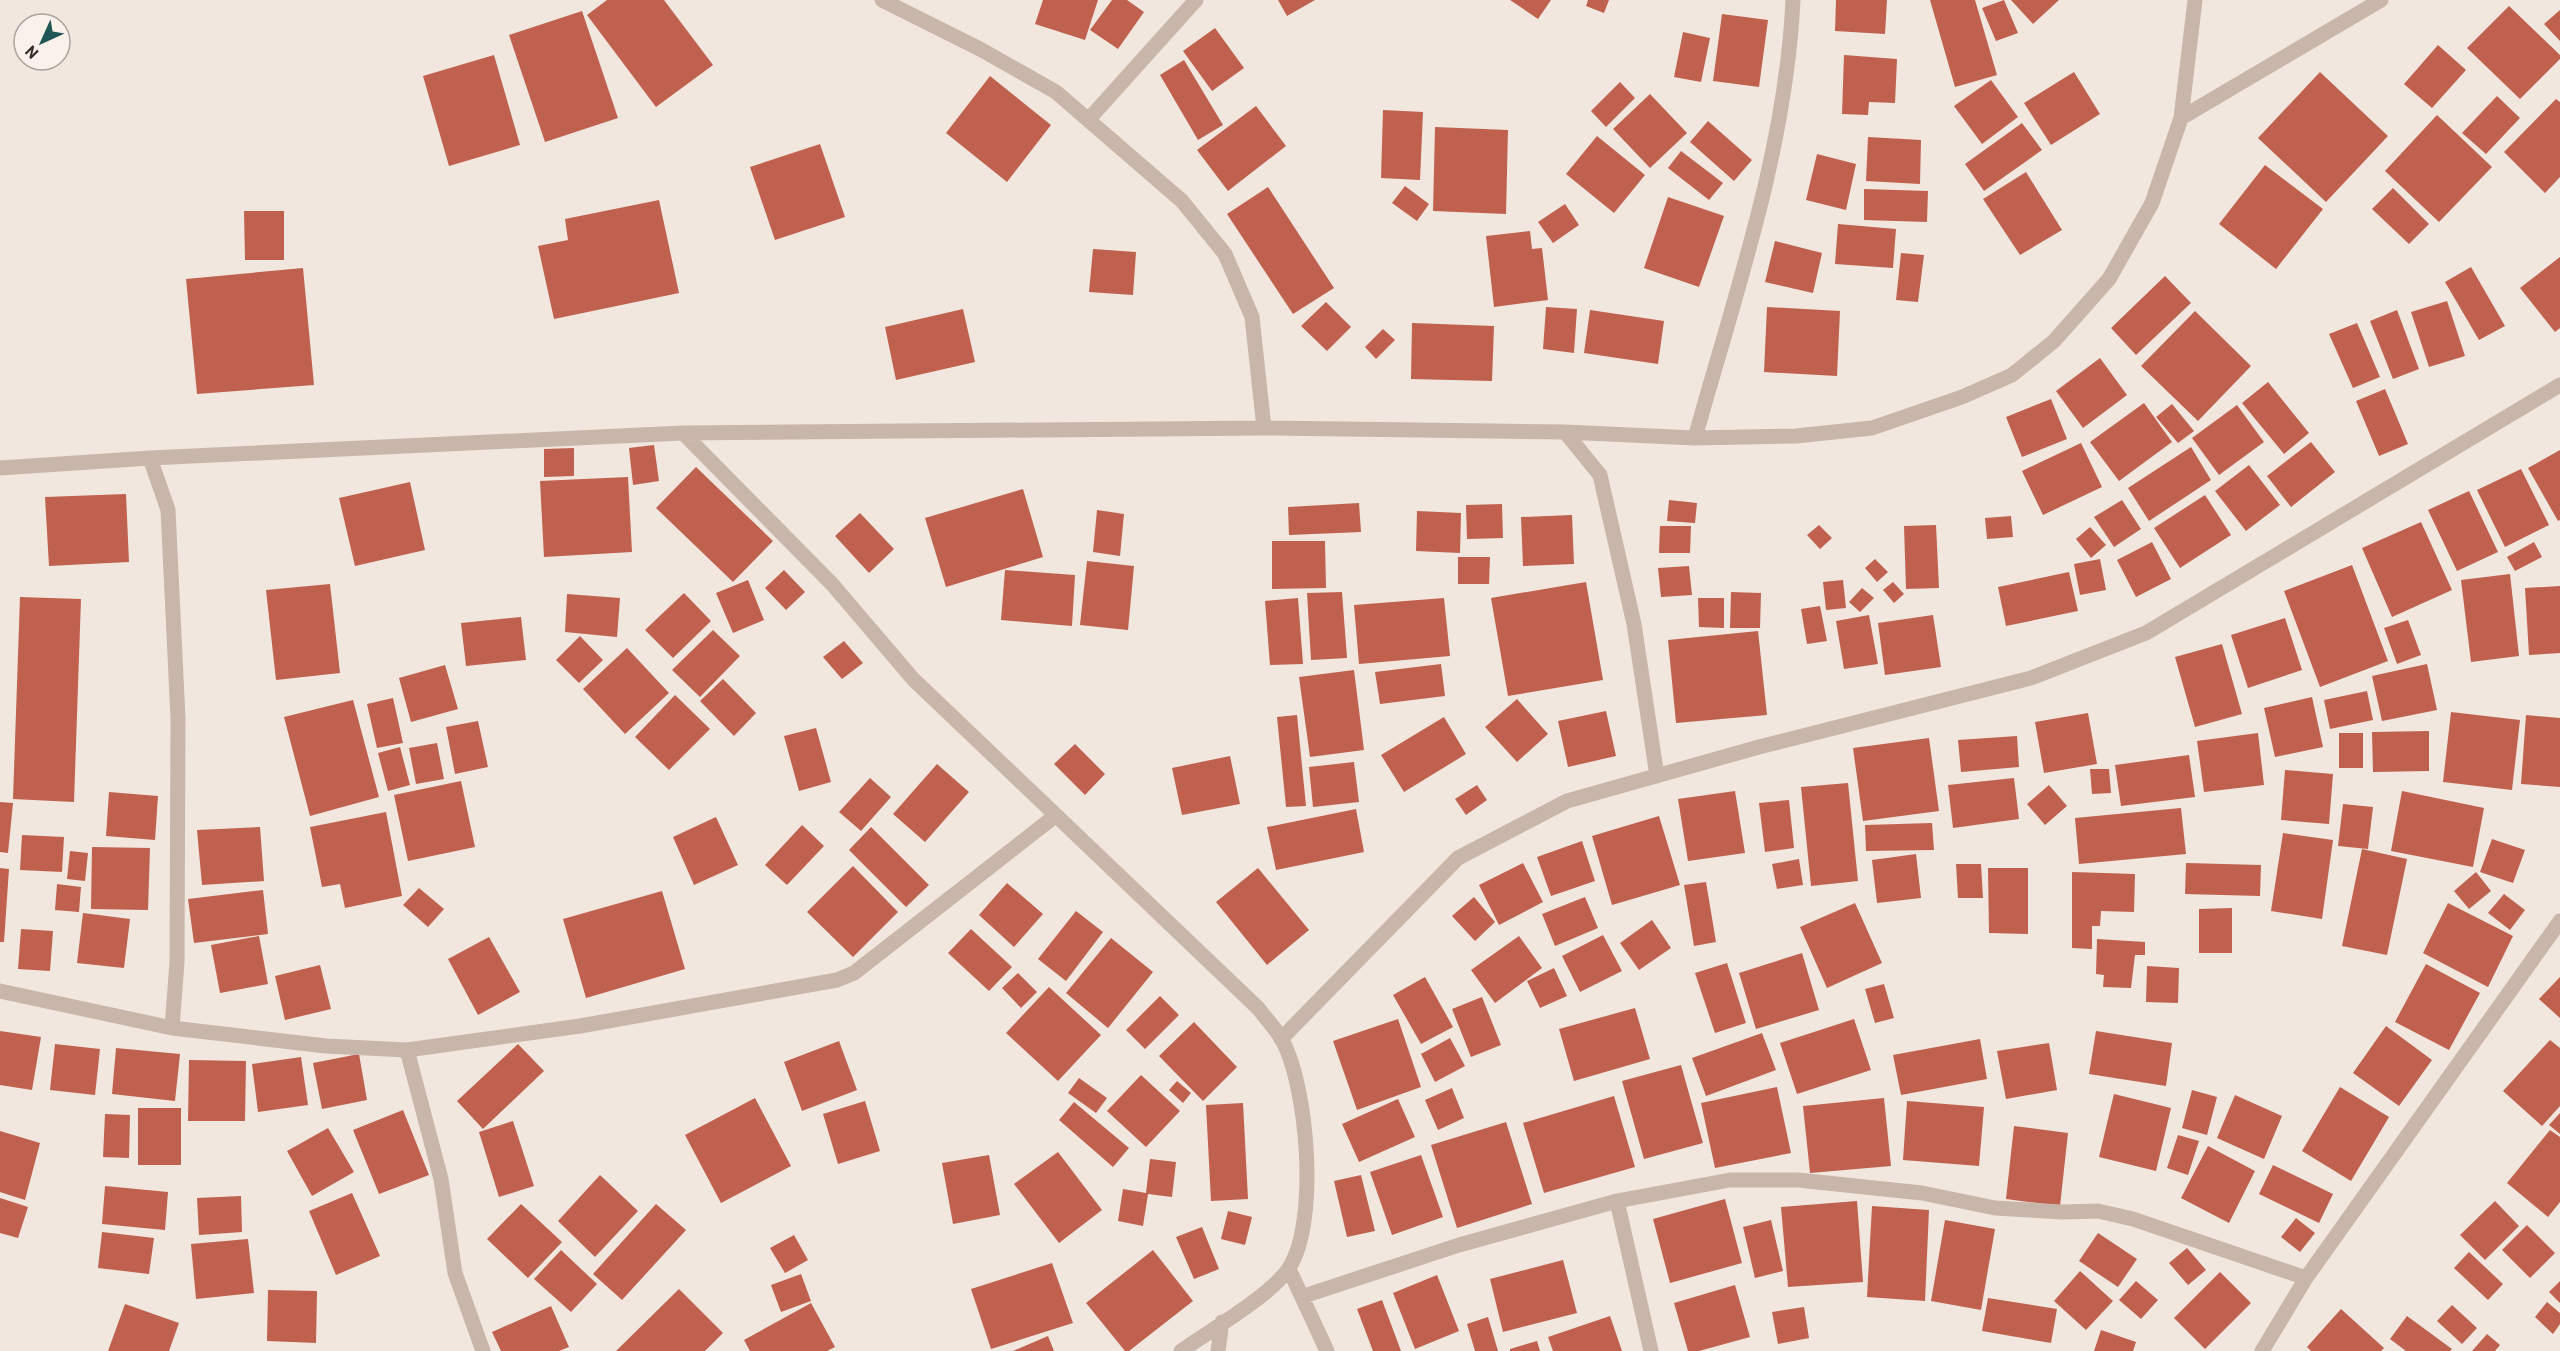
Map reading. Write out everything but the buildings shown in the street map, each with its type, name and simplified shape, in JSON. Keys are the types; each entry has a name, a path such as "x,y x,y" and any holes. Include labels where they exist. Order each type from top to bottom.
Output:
{"street":[{"path":"882,0 980,49 1056,92 1182,201 1226,254 1252,317 1264,428"},
{"path":"1089,119 1196,0"},
{"path":"1695,438 1773,157 1791,33 1793,0"},
{"path":"0,468 150,458 683,433 1264,428 1565,432 1695,438 1796,436 1872,428 1962,397 2012,375 2054,341 2109,279 2152,203 2181,118 2194,0"},
{"path":"2181,118 2381,0"},
{"path":"1281,1039 1458,858 1567,801 2031,678 2146,633 2560,385"},
{"path":"1565,432 1600,475 1632,613 1657,776"},
{"path":"683,433 832,584 914,679 1259,1009 1281,1039 1297,1078 1309,1176 1304,1229 1289,1269 1256,1299 1181,1351"},
{"path":"150,458 168,510 178,718 177,962 172,1028"},
{"path":"0,991 172,1028 316,1045 406,1050 580,1026 837,980 869,964 1055,816"},
{"path":"2262,1351 2306,1278 2560,921"},
{"path":"406,1050 441,1179 455,1273 483,1351"},
{"path":"1304,1296 1459,1245 1617,1201 1730,1179 1798,1180 1922,1193 1995,1208 2062,1212 2098,1211 2133,1219 2306,1278"},
{"path":"1617,1201 1650,1351"},
{"path":"1289,1269 1304,1296 1327,1351"},
{"path":"1218,1351 1222,1322"}]}
